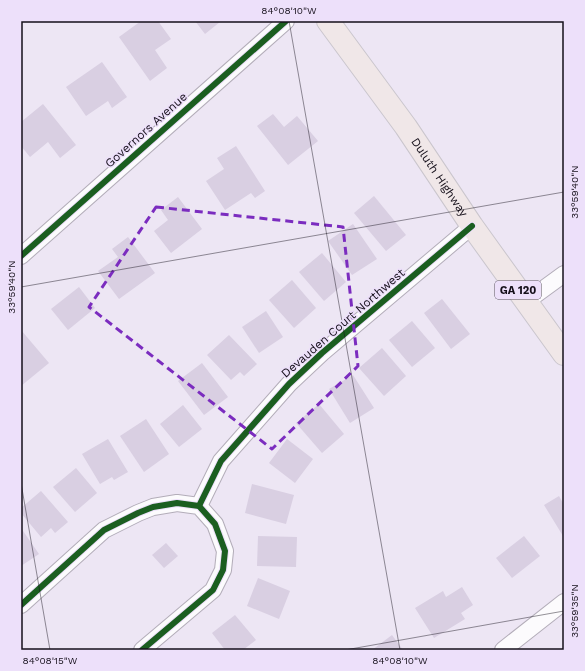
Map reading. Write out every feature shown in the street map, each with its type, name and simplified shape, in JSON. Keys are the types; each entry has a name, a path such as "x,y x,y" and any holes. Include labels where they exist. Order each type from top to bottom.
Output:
{"main road":[{"name":"Duluth Highway","path":"328,21 406,127 472,226 564,354"}],"street":[{"name":"Governors Avenue","path":"21,256 286,21"},
{"name":"Devauden Court Northwest","path":"199,506 221,461 289,384 322,353 472,226"},
{"path":"527,301 564,274"},
{"path":"21,605 104,530 153,507 177,503 199,506 215,524 225,551 223,570 213,590 142,650"},
{"path":"503,650 564,602"}],"highlighted area":[{"path":"156,207 343,227 358,366 272,449 89,307"}],"building":[{"path":"141,21 158,21 171,39 155,50 167,68 150,81 119,37"},
{"path":"195,21 219,21 220,22 205,34"},
{"path":"102,62 127,97 112,108 108,101 86,116 66,87"},
{"path":"43,104 76,145 60,158 48,142 30,157 21,146 21,122"},
{"path":"273,114 284,127 297,116 318,141 288,165 257,126"},
{"path":"236,146 265,191 255,198 251,193 225,210 206,181 224,169 217,158"},
{"path":"374,196 406,235 386,251 354,213"},
{"path":"178,197 202,229 171,253 154,231 168,220 161,210"},
{"path":"353,224 377,259 352,275 328,241"},
{"path":"128,237 155,273 119,299 98,271 118,257 112,249"},
{"path":"322,253 346,282 324,301 299,272"},
{"path":"292,280 316,308 294,328 269,300"},
{"path":"79,287 95,308 68,330 51,309"},
{"path":"442,299 470,334 451,349 424,313"},
{"path":"266,311 283,337 259,353 242,327"},
{"path":"412,321 435,348 412,367 389,340"},
{"path":"21,330 49,363 21,386"},
{"path":"229,335 257,364 244,376 240,372 231,380 207,355"},
{"path":"382,348 406,376 384,396 359,368"},
{"path":"202,363 228,397 204,415 178,381"},
{"path":"353,375 374,408 350,423 329,389"},
{"path":"319,404 344,434 322,453 296,423"},
{"path":"183,405 202,429 179,447 160,424"},
{"path":"146,419 169,454 144,472 120,436"},
{"path":"108,439 128,472 114,480 112,477 100,484 82,454"},
{"path":"287,439 313,459 295,483 269,463"},
{"path":"76,468 97,493 75,512 53,487"},
{"path":"252,484 294,495 286,524 245,513"},
{"path":"41,491 68,522 55,533 51,528 41,537 21,513 21,508"},
{"path":"559,496 563,503 564,502 563,536 544,505"},
{"path":"21,528 39,554 21,566"},
{"path":"258,536 297,537 296,567 257,566"},
{"path":"524,536 540,556 512,578 496,558"},
{"path":"166,543 178,556 164,568 152,555"},
{"path":"258,578 290,591 279,619 247,606"},
{"path":"462,587 473,605 461,613 465,619 434,638 415,608 443,591 446,597"},
{"path":"235,615 256,640 243,650 225,650 212,633"},
{"path":"392,635 403,650 372,650"}],"cycle path":[{"path":"21,256 286,21"},
{"path":"199,506 221,461 289,384 322,353 472,226"},
{"path":"21,605 104,530 153,507 177,503 199,506 215,524 225,551 223,570 213,590 142,650"}]}
